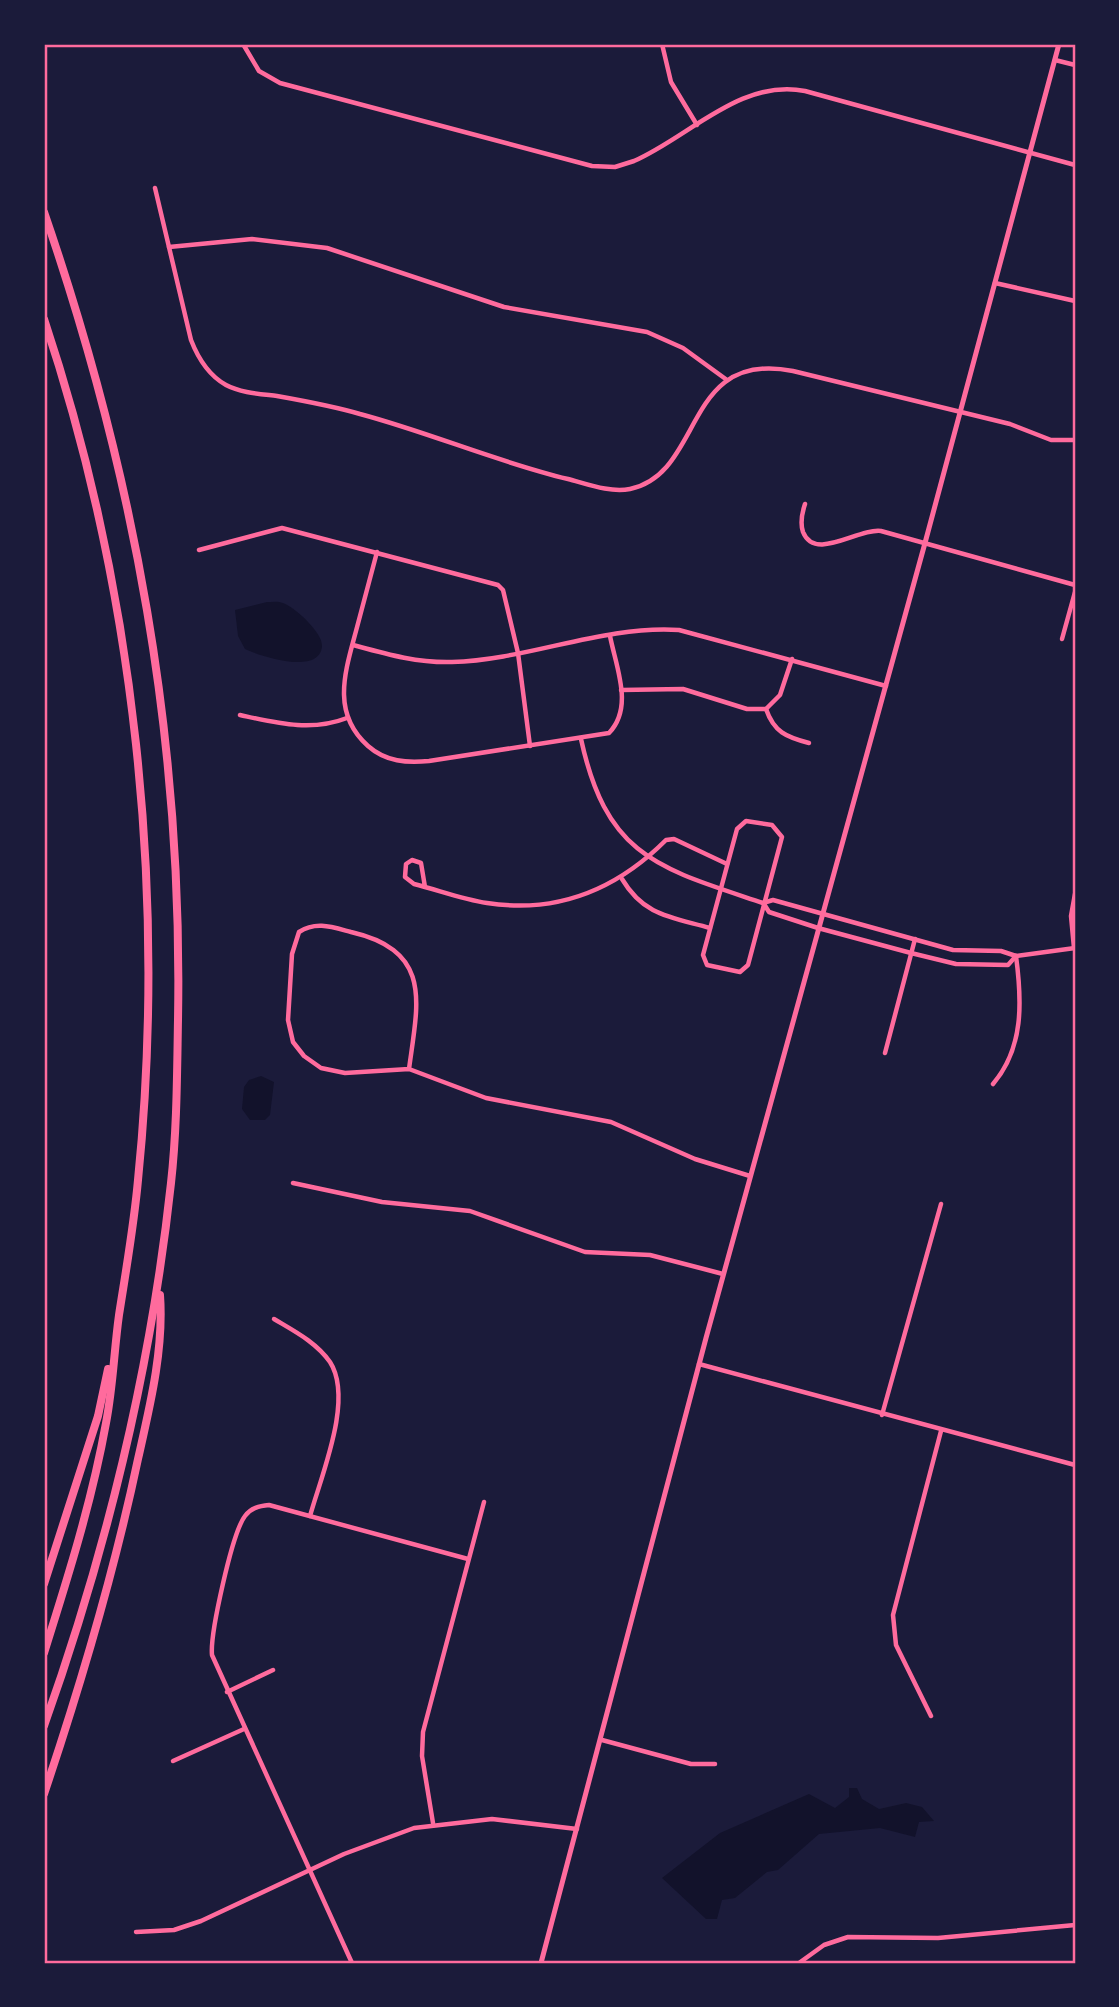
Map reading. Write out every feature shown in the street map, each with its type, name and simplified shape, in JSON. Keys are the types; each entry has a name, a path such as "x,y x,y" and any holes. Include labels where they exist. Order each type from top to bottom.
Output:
{"highway":[{"path":"44,212 84,336 116,453 144,587 165,721 173,802 179,961 176,1111 152,1324 110,1513 44,1726"},
{"path":"44,319 73,416 97,512 123,648 141,802 146,888 146,1052 138,1178 101,1447 77,1544 44,1653"},
{"path":"44,1794 87,1662 126,1517 145,1428 162,1324 159,1278"},
{"path":"44,1584 98,1416 119,1314"}],"street":[{"path":"243,44 260,71 280,83 582,164 603,167 625,165 751,95 771,89 794,89 1075,165"},
{"path":"662,44 671,82 698,125"},
{"path":"541,1963 723,1274 886,687 1059,44"},
{"path":"1055,60 1075,65"},
{"path":"155,188 194,348 208,371 226,386 362,414 524,469 600,487 631,489 659,474 666,467 710,397 727,380 752,370 778,368 1010,424 1045,438 1075,440"},
{"path":"169,247 252,239 327,248 504,307 655,335 682,348 727,380"},
{"path":"995,282 1075,301"},
{"path":"805,504 802,530 806,537 819,544 831,545 858,533 874,530 1075,585"},
{"path":"199,550 282,528 498,585 503,590 518,653 530,746"},
{"path":"377,552 344,683 347,718 355,734 373,750 399,761 429,761 609,733 622,709 610,636"},
{"path":"1062,639 1075,592"},
{"path":"353,645 419,661 453,662 643,630 679,630 886,687"},
{"path":"621,690 682,689 747,709 766,709 780,695 792,659"},
{"path":"766,709 779,732 809,744"},
{"path":"240,715 301,727 333,723 347,718"},
{"path":"581,739 598,799 616,825 648,859 676,873 763,903 773,900 953,950 1001,951 1016,956 1074,948 1071,916 1075,894"},
{"path":"752,822 777,827 782,837 745,970 734,971 707,965 704,961 721,889 741,824 752,822"},
{"path":"425,887 421,863 412,860 406,864 405,877 414,884 425,887 488,903 537,905 578,897 622,879 648,859 666,840 674,839 727,863"},
{"path":"622,879 632,897 649,910 710,928"},
{"path":"763,903 769,912 818,928 956,964 1008,965 1016,956"},
{"path":"409,1069 418,1002 412,976 400,954 387,943 317,925 299,932 292,954 288,1015 296,1046 321,1068 335,1072 409,1069 486,1098 611,1122 695,1159 750,1176"},
{"path":"885,1053 915,939"},
{"path":"992,1084 1003,1072 1019,1023 1021,994 1016,956"},
{"path":"293,1183 382,1202 470,1212 585,1252 650,1255 723,1274"},
{"path":"882,1415 941,1204"},
{"path":"274,1319 316,1347 335,1373 339,1387 337,1416 310,1516"},
{"path":"699,1364 1075,1465"},
{"path":"931,1716 896,1645 893,1624 896,1600 941,1431"},
{"path":"433,1823 423,1766 423,1732 484,1502"},
{"path":"352,1963 212,1656 213,1634 240,1524 254,1508 269,1505 468,1559"},
{"path":"228,1692 272,1670"},
{"path":"173,1761 244,1729"},
{"path":"602,1740 691,1763 715,1763"},
{"path":"136,1932 174,1930 201,1921 394,1833 433,1823 510,1819 577,1829"},
{"path":"799,1963 824,1945 848,1937 938,1938 1075,1925"}],"shaded area":[{"path":"267,602 283,603 307,621 321,641 319,655 301,662 288,661 245,649 238,636 235,610"},
{"path":"261,1076 274,1082 270,1115 265,1120 250,1120 242,1109 244,1087 249,1080"},
{"path":"849,1788 857,1788 862,1799 879,1809 906,1803 922,1807 934,1821 919,1822 915,1837 880,1828 819,1834 778,1870 767,1872 735,1898 722,1900 717,1919 706,1919 662,1878 720,1833 809,1794 835,1808 849,1797"}]}
